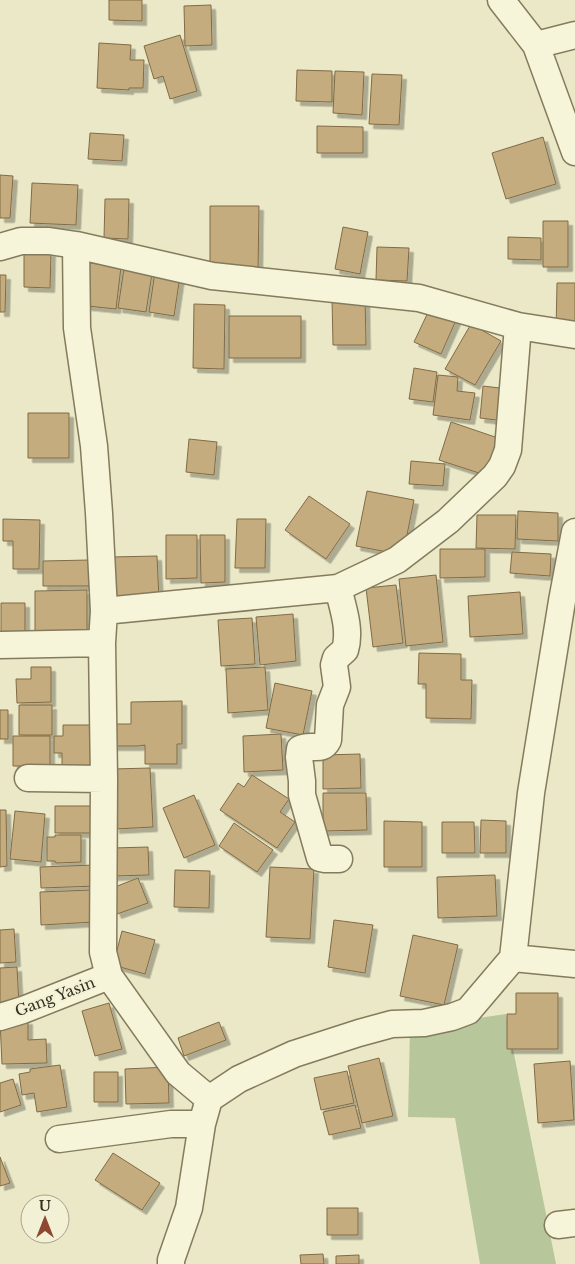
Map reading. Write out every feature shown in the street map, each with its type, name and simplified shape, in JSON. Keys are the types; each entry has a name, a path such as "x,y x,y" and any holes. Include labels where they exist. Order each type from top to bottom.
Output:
{"street":[{"path":"501,0 536,45 575,152"},
{"path":"536,45 575,35"},
{"path":"0,247 21,241 49,241 76,244 212,276 419,298 518,326 575,335"},
{"path":"76,244 77,328 94,446 104,611 102,643 104,952 109,976 178,1073 209,1099"},
{"path":"104,611 338,588 397,560 448,520 495,476 502,466 508,450 518,326"},
{"path":"171,1264 189,1208 202,1124 209,1099 239,1079 294,1054 392,1024 424,1023 452,1017 468,1011 513,958 531,793 575,532"},
{"path":"338,588 348,634 345,650 336,658 334,665 337,687 330,705 328,740 326,745 322,747 303,747 300,749 299,757 302,795 320,858 339,859"},
{"path":"0,644 102,643"},
{"path":"28,778 104,779"},
{"path":"513,958 575,964"},
{"name":"Gang Yasin","path":"0,1016 23,1010 109,976"},
{"path":"59,1138 172,1124 202,1124"}],"green space":[{"path":"506,1014 556,1264 480,1264 455,1118 408,1117 410,1028"}],"building":[{"path":"109,0 142,0 142,21 109,20"},
{"path":"211,5 212,45 185,46 184,6"},
{"path":"180,35 197,91 170,99 163,76 154,79 144,46"},
{"path":"99,43 131,45 130,60 144,60 143,88 129,88 129,90 97,88"},
{"path":"297,70 332,71 332,102 296,101"},
{"path":"335,71 364,72 362,115 333,113"},
{"path":"372,74 402,75 399,125 369,124"},
{"path":"317,126 363,127 363,153 317,153"},
{"path":"90,133 124,135 122,161 88,159"},
{"path":"543,137 556,184 506,199 492,153"},
{"path":"0,175 13,176 10,218 0,218"},
{"path":"32,183 78,185 76,225 30,223"},
{"path":"105,199 129,199 128,239 104,238"},
{"path":"210,206 259,206 258,273 210,273"},
{"path":"543,221 568,221 568,267 543,267"},
{"path":"343,227 368,232 360,274 335,269"},
{"path":"508,237 541,238 541,260 508,259"},
{"path":"377,247 409,248 407,281 376,280"},
{"path":"24,252 51,252 50,288 24,287"},
{"path":"83,262 121,267 116,309 78,305"},
{"path":"125,262 153,267 146,312 118,308"},
{"path":"155,272 180,276 174,316 149,312"},
{"path":"0,275 6,275 5,312 0,312"},
{"path":"557,283 575,283 575,332 556,331"},
{"path":"365,297 366,345 333,345 332,298"},
{"path":"194,304 225,305 224,369 193,368"},
{"path":"431,306 457,318 441,354 414,342"},
{"path":"229,316 301,316 301,358 229,358"},
{"path":"471,324 501,341 475,385 445,369"},
{"path":"414,368 437,372 433,402 409,399"},
{"path":"438,375 458,377 457,391 475,393 470,420 433,415"},
{"path":"483,386 508,389 505,421 480,418"},
{"path":"28,413 69,413 69,458 28,458"},
{"path":"451,422 498,438 485,475 439,460"},
{"path":"189,439 217,442 214,475 186,472"},
{"path":"411,461 445,464 443,486 409,484"},
{"path":"367,491 414,500 403,555 356,546"},
{"path":"309,496 350,524 326,559 285,530"},
{"path":"518,511 558,513 558,541 517,539"},
{"path":"477,515 516,515 515,549 476,548"},
{"path":"3,519 40,520 39,569 13,569 13,541 3,541"},
{"path":"237,519 266,519 265,568 235,568"},
{"path":"166,535 197,535 197,578 166,579"},
{"path":"200,535 225,535 225,582 201,583"},
{"path":"440,549 485,549 485,577 440,578"},
{"path":"512,552 551,554 550,576 510,573"},
{"path":"157,556 159,600 112,601 111,557"},
{"path":"89,560 89,586 43,586 43,561"},
{"path":"436,575 443,642 406,646 399,579"},
{"path":"396,585 403,643 373,647 366,588"},
{"path":"87,590 87,634 35,635 35,591"},
{"path":"520,592 523,634 470,637 468,596"},
{"path":"1,603 25,603 25,636 1,636"},
{"path":"293,614 296,661 260,665 256,617"},
{"path":"252,618 255,664 221,666 218,620"},
{"path":"419,653 461,654 461,680 472,680 471,719 426,718 426,684 418,684"},
{"path":"31,667 51,667 51,702 17,703 16,679 31,679"},
{"path":"265,667 268,710 228,713 226,669"},
{"path":"275,683 312,691 303,735 266,728"},
{"path":"182,701 182,744 177,744 177,764 145,764 145,745 111,746 111,724 131,724 131,702"},
{"path":"19,705 52,705 52,735 19,735"},
{"path":"0,710 8,710 8,739 0,739"},
{"path":"63,725 94,725 93,768 62,768 62,753 54,753 54,736 63,736"},
{"path":"281,734 283,770 244,772 243,736"},
{"path":"13,736 50,736 50,766 23,775 23,766 13,766"},
{"path":"360,754 361,788 323,789 323,755"},
{"path":"150,768 153,827 115,829 113,769"},
{"path":"252,775 289,799 280,812 295,822 277,848 220,810 238,783 244,787"},
{"path":"323,793 366,793 367,830 323,831"},
{"path":"194,795 215,845 184,858 163,808"},
{"path":"55,806 101,806 100,833 55,833"},
{"path":"0,810 6,810 7,866 0,867"},
{"path":"15,811 45,814 41,862 10,859"},
{"path":"481,820 506,821 506,853 480,853"},
{"path":"384,821 422,822 422,867 384,867"},
{"path":"442,822 474,822 475,853 442,853"},
{"path":"234,823 273,850 257,872 219,846"},
{"path":"55,835 81,835 81,862 56,863 55,861 47,861 47,837 55,837"},
{"path":"148,847 149,875 113,876 113,848"},
{"path":"95,865 96,886 41,888 40,867"},
{"path":"270,867 314,869 310,939 266,937"},
{"path":"175,870 210,871 209,908 174,907"},
{"path":"495,875 497,916 438,918 437,877"},
{"path":"138,878 148,903 117,914 107,890"},
{"path":"92,890 94,922 41,925 40,892"},
{"path":"334,920 373,925 365,973 328,967"},
{"path":"14,929 16,962 0,963 0,930"},
{"path":"122,931 155,940 145,974 113,965"},
{"path":"413,935 458,945 444,1005 400,996"},
{"path":"17,967 19,1005 0,1006 0,968"},
{"path":"516,993 558,993 558,1049 507,1049 507,1014 516,1014"},
{"path":"109,1003 122,1049 95,1056 82,1011"},
{"path":"28,1020 28,1040 46,1039 47,1063 2,1064 0,1021"},
{"path":"219,1022 226,1040 184,1056 178,1038"},
{"path":"379,1058 393,1116 362,1123 348,1066"},
{"path":"570,1061 574,1120 538,1123 534,1064"},
{"path":"60,1065 67,1107 37,1112 34,1093 22,1095 19,1074 30,1072 30,1069"},
{"path":"168,1067 169,1103 126,1104 125,1069"},
{"path":"347,1071 354,1103 321,1110 314,1078"},
{"path":"94,1072 118,1072 118,1102 94,1102"},
{"path":"13,1079 21,1105 0,1112 0,1083"},
{"path":"355,1105 361,1128 329,1135 323,1112"},
{"path":"113,1153 160,1183 142,1210 95,1180"},
{"path":"0,1157 10,1183 0,1186"},
{"path":"327,1208 358,1208 358,1235 327,1235"},
{"path":"323,1254 324,1264 301,1264 300,1255"},
{"path":"359,1255 359,1264 336,1264 336,1256"}]}
